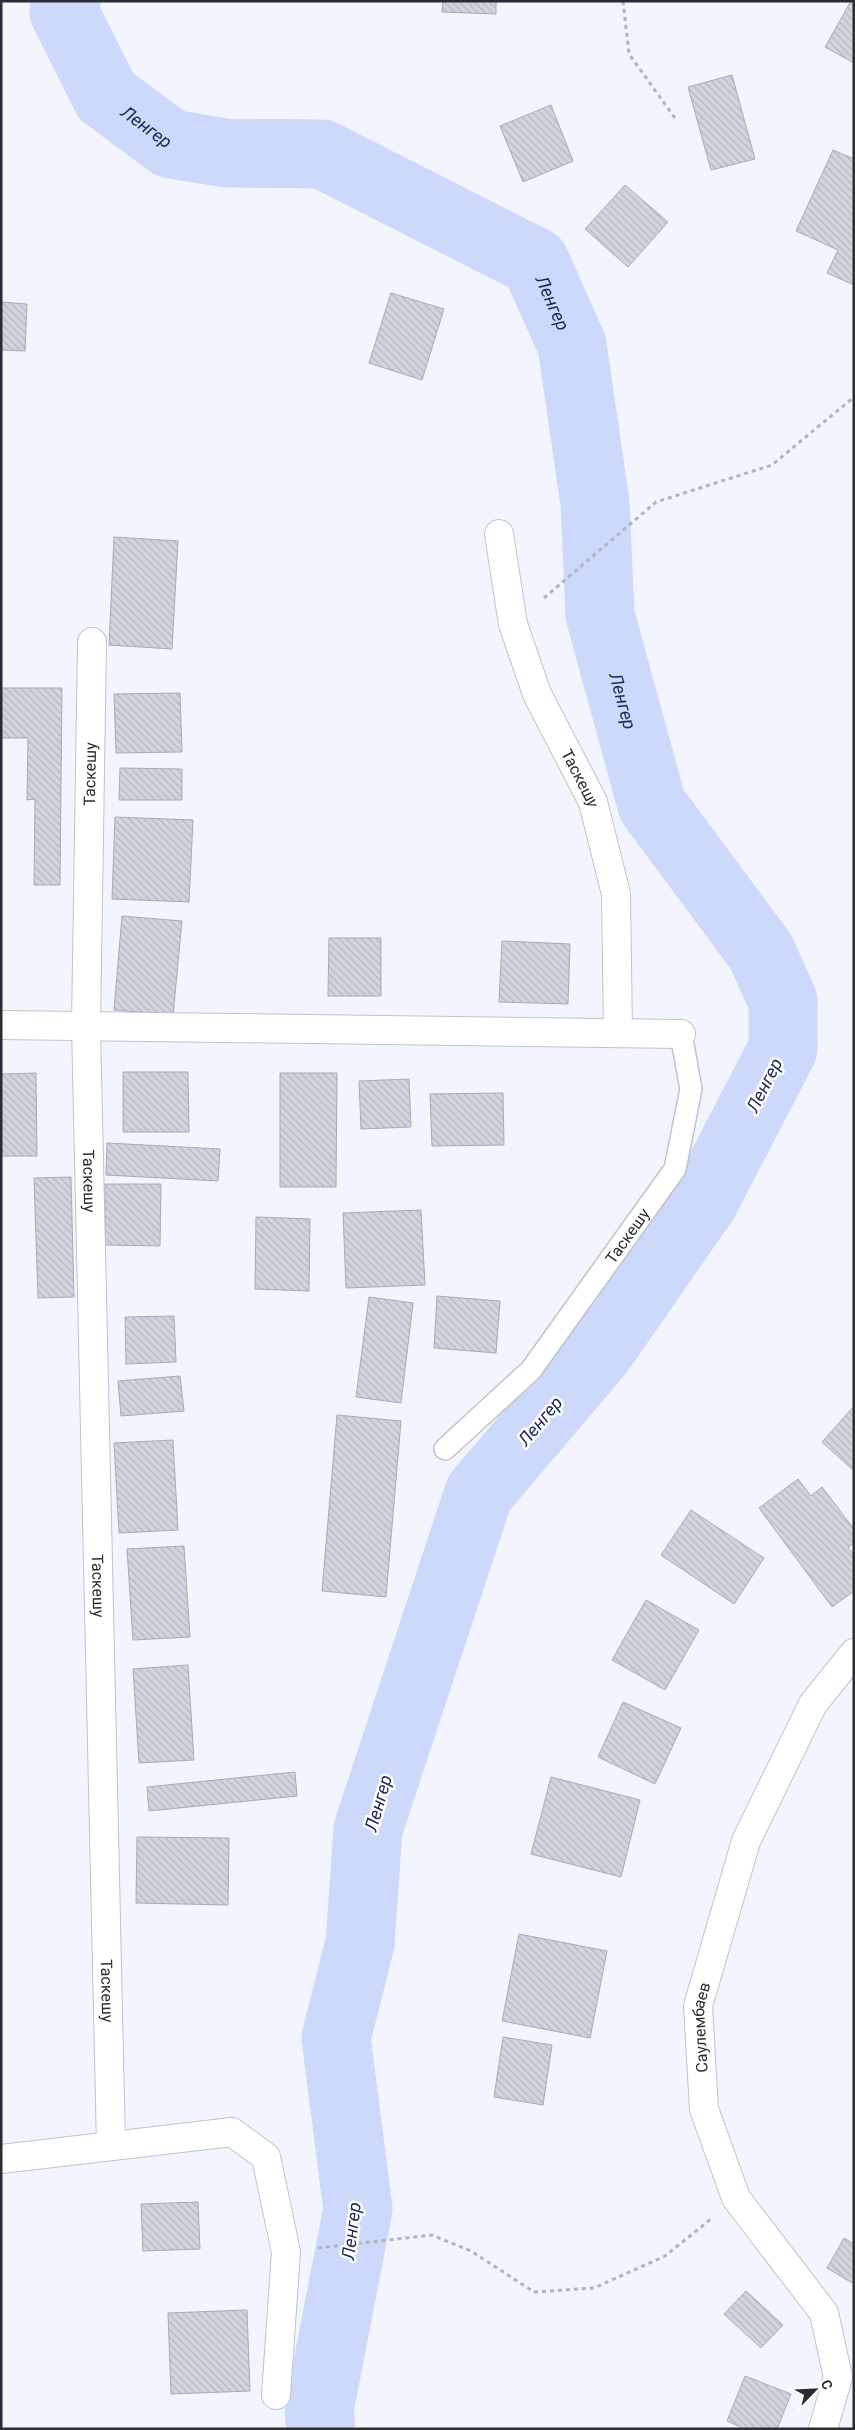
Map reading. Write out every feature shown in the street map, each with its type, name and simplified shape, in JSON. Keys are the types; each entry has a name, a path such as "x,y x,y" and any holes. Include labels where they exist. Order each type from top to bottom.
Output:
{"street":[{"name":"Таскешу","path":"500,534 513,624 537,694 592,802 616,894 618,1033"},
{"name":"Таскешу","path":"92,642 86,1026 111,2146"},
{"name":"Таскешу","path":"1,1025 682,1034"},
{"name":"Саулембаев","path":"823,2429 838,2377 824,2313 736,2198 704,2110 698,2006 746,1841 813,1704 854,1653"},
{"path":"1,2159 232,2132 266,2157 286,2252 276,2395"}],"lane":[{"name":"Таскешу","path":"445,1449 530,1370 675,1169 691,1089 682,1034"}],"path":[{"path":"623,1 629,54 677,121"},
{"path":"513,624 656,502 772,465 854,397"},
{"path":"286,2252 432,2235 471,2250 534,2292 594,2288 665,2256 736,2198"}],"building":[{"path":"443,1 496,1 496,14 442,12"},
{"path":"851,1 854,1 854,63 825,47"},
{"path":"732,75 755,159 711,170 688,87"},
{"path":"551,105 573,161 523,182 500,126"},
{"path":"833,150 854,159 854,285 827,273 838,250 796,231"},
{"path":"625,185 668,222 628,267 585,229"},
{"path":"391,293 444,309 422,380 369,363"},
{"path":"1,302 27,304 25,351 1,350"},
{"path":"114,537 178,541 172,649 109,645"},
{"path":"1,688 62,688 60,885 34,885 35,799 27,800 28,738 1,738"},
{"path":"180,693 182,752 116,753 114,694"},
{"path":"120,768 182,769 182,800 119,800"},
{"path":"115,817 193,820 189,902 112,899"},
{"path":"122,916 182,921 173,1015 114,1010"},
{"path":"329,938 381,938 381,996 328,996"},
{"path":"502,941 570,944 568,1004 499,1002"},
{"path":"123,1072 188,1072 189,1132 123,1132"},
{"path":"36,1073 37,1156 1,1156 1,1074"},
{"path":"280,1073 337,1073 336,1187 280,1187"},
{"path":"409,1079 411,1127 361,1129 359,1081"},
{"path":"503,1093 504,1145 432,1146 430,1094"},
{"path":"107,1143 220,1149 218,1181 106,1175"},
{"path":"71,1177 74,1297 38,1298 34,1178"},
{"path":"105,1184 161,1184 160,1246 105,1245"},
{"path":"421,1210 425,1285 346,1288 343,1213"},
{"path":"256,1217 310,1219 309,1291 255,1289"},
{"path":"437,1296 500,1301 496,1353 434,1348"},
{"path":"369,1297 413,1303 401,1403 356,1397"},
{"path":"174,1316 176,1362 126,1364 125,1317"},
{"path":"180,1376 184,1411 121,1416 118,1381"},
{"path":"854,1406 854,1471 822,1442"},
{"path":"337,1415 401,1421 386,1597 322,1591"},
{"path":"173,1440 178,1530 119,1533 114,1443"},
{"path":"798,1479 811,1496 822,1487 854,1529 854,1543 848,1547 854,1555 854,1591 832,1607 759,1508"},
{"path":"691,1510 764,1558 734,1604 661,1555"},
{"path":"184,1546 190,1637 133,1640 127,1549"},
{"path":"646,1600 699,1630 665,1690 612,1660"},
{"path":"188,1665 194,1760 139,1763 133,1669"},
{"path":"623,1702 681,1728 655,1784 598,1757"},
{"path":"295,1772 297,1796 149,1811 147,1787"},
{"path":"551,1777 640,1800 621,1877 531,1854"},
{"path":"137,1837 229,1838 228,1905 136,1903"},
{"path":"519,1934 607,1951 590,2038 502,2021"},
{"path":"503,2037 552,2045 543,2105 494,2097"},
{"path":"198,2202 200,2249 143,2251 141,2204"},
{"path":"844,2238 854,2244 854,2284 827,2268"},
{"path":"746,2291 783,2325 761,2348 724,2314"},
{"path":"247,2310 250,2391 171,2394 168,2313"},
{"path":"745,2376 791,2394 777,2429 745,2429 727,2421"}],"waterway":[{"name":"Ленгер","path":"66,1 64,12 106,96 171,144 226,153 322,154 535,262 572,345 595,503 600,615 652,805 761,952 783,1001 783,1049 704,1201 599,1352 479,1493 368,1829 360,1943 336,2038 358,2209 319,2410 321,2429"}]}
